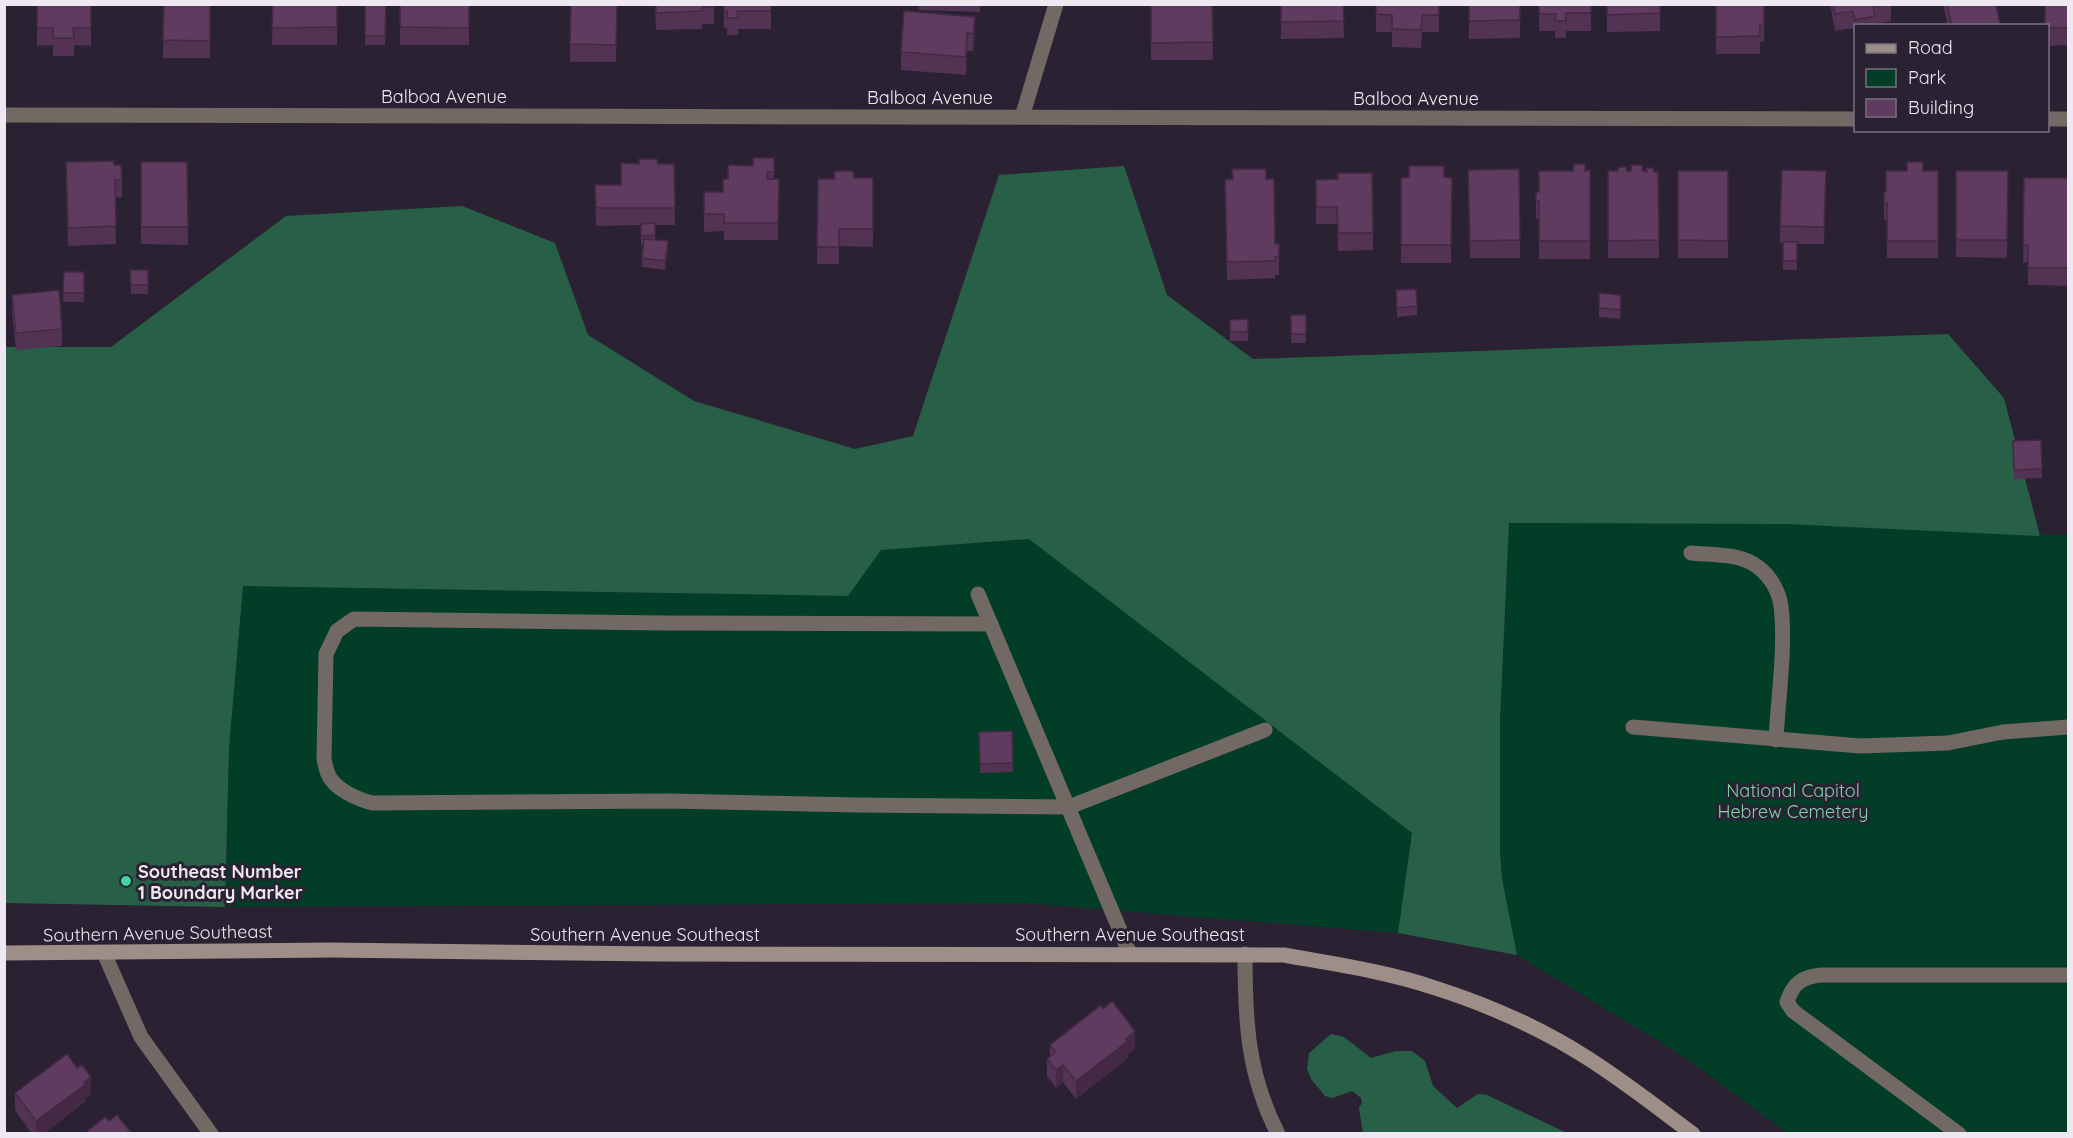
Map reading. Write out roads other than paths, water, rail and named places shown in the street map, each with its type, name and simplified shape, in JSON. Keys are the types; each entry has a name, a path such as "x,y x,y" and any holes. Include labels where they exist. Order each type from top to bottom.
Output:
{"main road":[{"name":"Southern Avenue Southeast","path":"4,953 331,950 657,954 1284,955 1380,973 1430,986 1473,1001 1534,1028 1588,1058 1693,1134"}],"street":[{"path":"1022,117 1056,4"},
{"name":"Balboa Avenue","path":"4,115 1854,119"},
{"path":"2049,119 2068,119"},
{"path":"1691,553 1733,556 1757,566 1771,579 1781,604 1776,740"},
{"path":"978,594 1130,954"},
{"path":"991,624 354,619 337,630 326,654 324,759 328,776 355,798 372,802 669,801 1069,807 1265,730"},
{"path":"1633,727 1860,746 1948,743 2003,732 2068,727"},
{"path":"104,953 141,1037 211,1134"},
{"path":"1245,954 1245,1019 1252,1061 1263,1099 1278,1134"},
{"path":"1959,1134 1792,1011 1786,1002 1792,990 1806,977 1821,975 2068,975"}],"place":[{"name":"Southeast Number 1 Boundary Marker","path":"126,881"}],"park label":[{"name":"National Capitol Hebrew Cemetery","path":"1793,800"}]}
